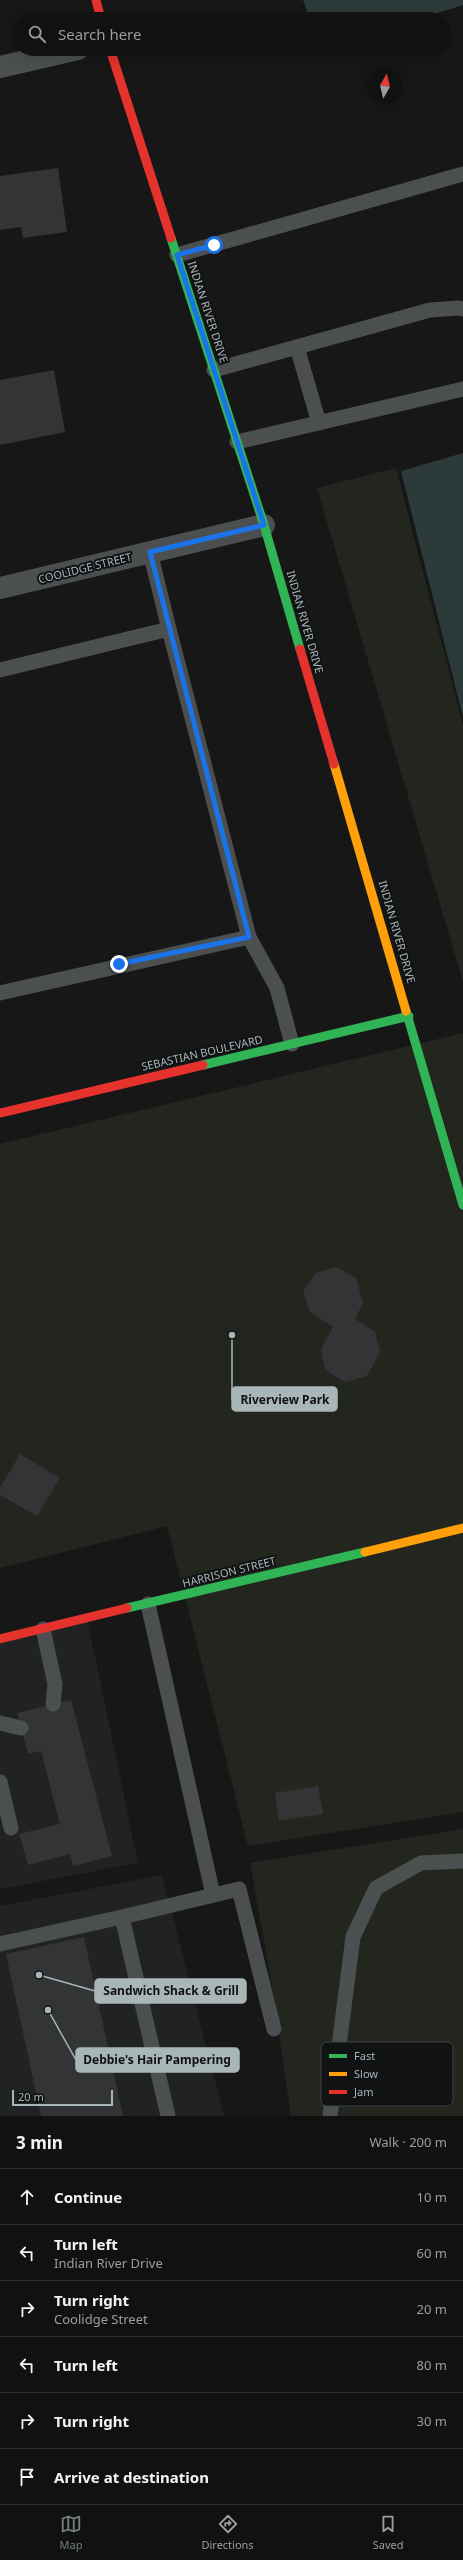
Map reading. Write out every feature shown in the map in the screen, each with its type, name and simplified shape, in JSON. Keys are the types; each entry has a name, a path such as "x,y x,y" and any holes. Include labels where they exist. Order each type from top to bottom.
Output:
{"street":[{"path":"96,0 99,12"},
{"path":"0,67 48,56"},
{"name":"INDIAN RIVER DRIVE","path":"112,56 264,525 409,1016 463,1205"},
{"name":"COOLIDGE STREET","path":"0,588 264,525"},
{"name":"SEBASTIAN BOULEVARD","path":"0,1113 409,1016"},
{"name":"HARRISON STREET","path":"0,1639 463,1528"}],"lane":[{"path":"177,255 463,174"},
{"path":"214,370 430,310 463,309"},
{"path":"297,347 319,423"},
{"path":"237,442 463,389"},
{"path":"150,552 168,629 249,937 277,988 292,1044"},
{"path":"0,670 168,629"},
{"path":"0,993 249,937"},
{"path":"148,1604 213,1895"},
{"path":"43,1629 54,1684 53,1704"},
{"path":"0,1724 21,1728"},
{"path":"0,1782 11,1828"},
{"path":"340,2042 353,1937 376,1888 421,1863 463,1861"},
{"path":"0,1944 239,1889 274,2030"},
{"path":"122,1917 168,2116"},
{"path":"330,2116 331,2106"}],"shaded area":[{"path":"303,0 463,0 463,5 441,12 307,12"},
{"path":"463,453 463,717 401,471"},
{"path":"396,468 463,725 463,982 317,488"},
{"path":"463,1033 463,1812 248,1846 167,1526 0,1568 0,1144"},
{"path":"87,1618 138,1863 0,1889 0,1644"},
{"path":"463,1829 463,2116 291,2116 272,1986 250,1863"},
{"path":"162,1875 224,2116 0,2116 0,1906"}],"building":[{"path":"58,168 67,232 23,238 21,227 0,230 0,176"},
{"path":"54,370 65,432 0,445 0,380"},
{"path":"337,1267 356,1278 363,1303 355,1319 375,1332 380,1352 367,1376 345,1382 325,1370 321,1349 333,1327 310,1312 303,1292 315,1273"},
{"path":"20,1454 60,1478 37,1516 0,1495 0,1488"},
{"path":"71,1700 112,1856 73,1866 70,1854 28,1865 19,1834 60,1824 41,1751 28,1754 17,1713"},
{"path":"318,1786 323,1814 279,1821 275,1793"},
{"path":"84,1937 123,2116 41,2116 6,1954"}],"traffic: fast":[{"path":"171,238 264,525 300,649"},
{"path":"406,1011 463,1205"},
{"path":"203,1065 409,1016"},
{"path":"127,1608 365,1552"}],"traffic: slow":[{"path":"334,764 406,1011"},
{"path":"365,1552 463,1528"}],"traffic: jam":[{"path":"96,0 99,12"},
{"path":"112,56 171,238"},
{"path":"300,649 334,764"},
{"path":"0,1113 203,1065"},
{"path":"0,1639 127,1608"}],"place":[{"name":"Riverview Park","path":"232,1335"},
{"name":"Sandwich Shack & Grill","path":"39,1975"},
{"name":"Debbie's Hair Pampering","path":"48,2010"}],"route":[{"path":"119,964 249,937 168,629 150,552 264,525 177,255 214,245"}]}
